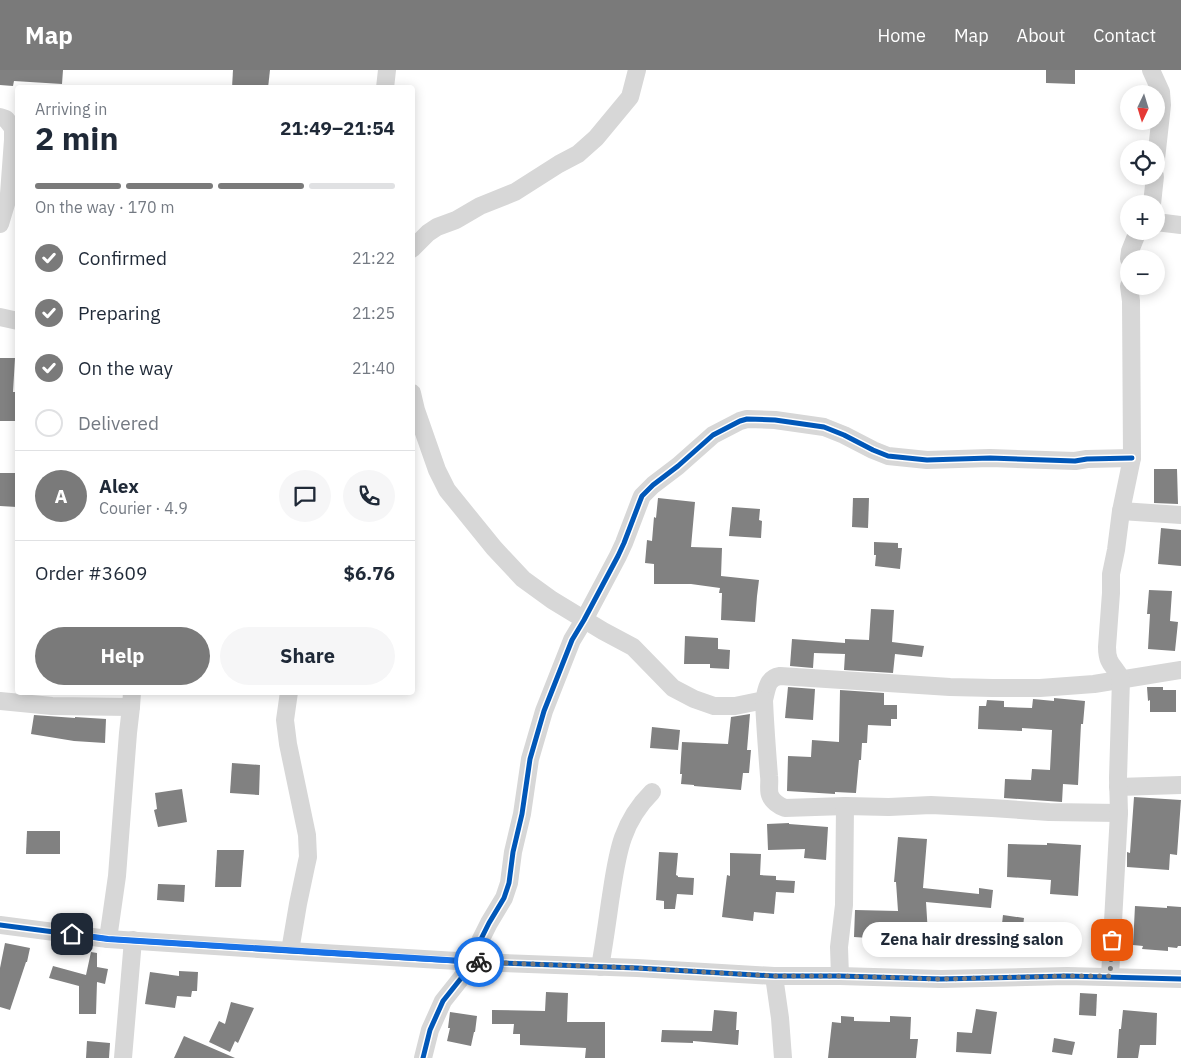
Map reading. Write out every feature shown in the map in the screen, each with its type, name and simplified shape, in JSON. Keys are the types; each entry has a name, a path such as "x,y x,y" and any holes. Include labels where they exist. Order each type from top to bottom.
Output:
{"street":[{"path":"384,85 387,70"},
{"path":"415,246 437,227 456,220 480,206 515,192 578,154 603,131 630,97 637,70"},
{"path":"1151,70 1161,92 1162,105 1158,140"},
{"path":"0,117 6,119 13,128 13,140 10,194 0,224"},
{"path":"1165,223 1181,225"},
{"path":"1110,976 1119,813 1121,679 1110,664 1107,647 1111,593 1110,574 1132,458 1130,295"},
{"path":"0,317 15,320"},
{"path":"415,404 437,470 446,490 494,548 523,579 584,620 633,647 673,688 694,700 714,706 735,706 764,700"},
{"path":"423,1058 430,1030 443,1001 474,962 480,941 507,890 522,814 530,759 544,711 572,640 618,556 642,496 653,485 713,435 747,419 774,420 824,427 844,434 881,454 927,460 1132,458"},
{"path":"1121,511 1181,515"},
{"path":"1119,813 1049,812 931,805 785,808 772,800 769,795 764,700 768,684 771,679 780,676 950,687 1040,688 1094,684 1181,670"},
{"path":"289,695 285,720 288,744 307,835 308,850 290,951"},
{"path":"0,701 52,706 132,696 117,876 108,939"},
{"path":"1118,787 1181,785"},
{"path":"600,967 618,850 631,818 652,792"},
{"path":"840,976 839,947 844,905 845,806"},
{"path":"0,925 108,939 290,951 774,976 940,979 1110,976 1181,979"},
{"path":"123,1058 133,940"},
{"path":"774,976 783,1058"}],"building":[{"path":"0,70 63,70 62,84 14,81 13,86 0,85"},
{"path":"233,70 270,70 268,85 232,85"},
{"path":"1046,70 1075,70 1075,84 1046,83"},
{"path":"0,358 15,358 13,392 15,392 15,421 0,421"},
{"path":"1154,469 1177,469 1178,504 1154,503"},
{"path":"0,473 15,473 15,507 0,506"},
{"path":"658,498 695,502 691,547 722,548 721,576 759,580 755,622 721,620 722,593 719,593 720,588 691,584 654,584 654,564 645,563 647,540 652,541"},
{"path":"853,498 869,498 868,528 852,527"},
{"path":"732,507 760,509 759,520 762,521 761,538 729,536"},
{"path":"1161,528 1181,530 1181,566 1158,564"},
{"path":"874,542 898,543 898,548 902,548 900,569 875,566"},
{"path":"1149,590 1172,591 1170,621 1178,622 1175,651 1148,649 1150,614 1147,614"},
{"path":"871,609 894,610 892,642 924,646 922,657 895,654 893,673 844,670 845,654 814,653 813,668 790,666 792,639 845,643 845,639 869,640"},
{"path":"685,636 718,638 718,649 730,650 729,669 710,668 710,664 684,664"},
{"path":"788,687 815,689 813,720 785,718"},
{"path":"1147,687 1163,687 1163,690 1176,690 1176,712 1150,712"},
{"path":"840,690 884,693 884,705 897,705 897,719 891,719 891,726 868,725 867,743 862,743 861,760 859,760 856,793 835,792 835,794 787,791 788,756 811,757 812,740 839,742"},
{"path":"1054,698 1085,701 1083,724 1081,724 1078,785 1063,784 1062,802 1004,798 1005,779 1031,780 1032,769 1050,770 1052,730 1022,728 1022,731 978,729 979,706 986,706 987,700 1004,701 1004,707 1032,708 1033,699 1054,701"},
{"path":"750,714 747,750 751,750 749,773 743,773 741,790 681,784 682,742 728,744 731,717"},
{"path":"34,715 106,719 105,743 74,741 31,734"},
{"path":"652,727 680,730 678,750 650,748"},
{"path":"232,763 260,765 259,795 230,793"},
{"path":"182,789 187,822 158,827 154,810 157,809 155,793"},
{"path":"1134,797 1181,800 1177,855 1170,854 1169,870 1127,867 1127,852 1130,853"},
{"path":"789,823 828,827 826,860 804,858 805,849 768,850 767,824"},
{"path":"27,831 60,831 60,854 26,854"},
{"path":"898,837 927,839 923,888 979,894 979,888 993,890 991,908 926,902 928,934 885,936 884,939 854,937 855,910 898,911 896,882 894,882"},
{"path":"1047,843 1081,845 1078,896 1050,894 1051,880 1007,877 1008,844 1047,845"},
{"path":"217,850 244,850 241,887 215,887"},
{"path":"659,852 678,853 676,875 678,877 694,878 693,895 677,894 675,909 664,909 664,901 656,900"},
{"path":"730,853 761,854 760,875 776,876 776,880 795,881 794,893 776,892 774,914 754,912 753,921 722,917 727,875 730,876"},
{"path":"158,884 185,885 184,902 157,900"},
{"path":"1135,906 1181,907 1181,946 1177,948 1168,947 1168,951 1142,949 1143,946 1133,945"},
{"path":"1003,915 1024,918 1021,944 1000,941"},
{"path":"5,943 30,948 10,1010 0,1007 0,968"},
{"path":"91,952 97,953 97,967 108,969 105,984 97,982 96,1014 79,1014 79,986 49,978 53,966 86,975"},
{"path":"179,971 198,972 197,991 192,991 191,997 177,996 175,1008 145,1004 150,972 179,976"},
{"path":"546,992 568,993 567,1022 605,1022 605,1058 585,1058 586,1048 520,1045 520,1034 513,1034 514,1024 492,1024 492,1010 545,1011"},
{"path":"1080,993 1097,994 1096,1016 1079,1015"},
{"path":"231,1002 254,1008 238,1043 235,1041 230,1052 209,1042 219,1021 225,1024"},
{"path":"976,1009 997,1012 991,1054 956,1052 957,1032 972,1033"},
{"path":"714,1010 737,1012 736,1030 739,1030 738,1045 693,1041 693,1043 661,1042 662,1030 712,1031"},
{"path":"1123,1010 1157,1013 1156,1045 1140,1045 1138,1058 1117,1058 1119,1029 1121,1029"},
{"path":"450,1012 477,1016 471,1046 447,1041 450,1028 448,1028"},
{"path":"841,1016 854,1017 854,1021 890,1022 890,1016 911,1017 910,1039 918,1039 916,1058 828,1058 832,1022 841,1023"},
{"path":"184,1036 235,1058 174,1058"},
{"path":"1054,1038 1075,1042 1072,1055 1052,1052"},
{"path":"87,1041 110,1043 109,1058 86,1058"}],"cycle path":[{"path":"423,1058 430,1030 443,1001 474,962 480,941 504,898 509,883 513,852 522,814 530,759 544,711 572,640 618,556 642,496 653,485 713,435 747,419 775,420 824,427 888,456 927,460 990,458 1075,461 1132,458"},
{"path":"0,925 108,939 290,951 774,976 941,979 1067,976 1181,979"}],"way so far":[{"path":"479,962 774,976 940,979 1110,976 1112,940"}],"place":[{"name":"Zena hair dressing salon","path":"1112,940"}],"route":[{"path":"72,934 108,939 479,962"}]}
